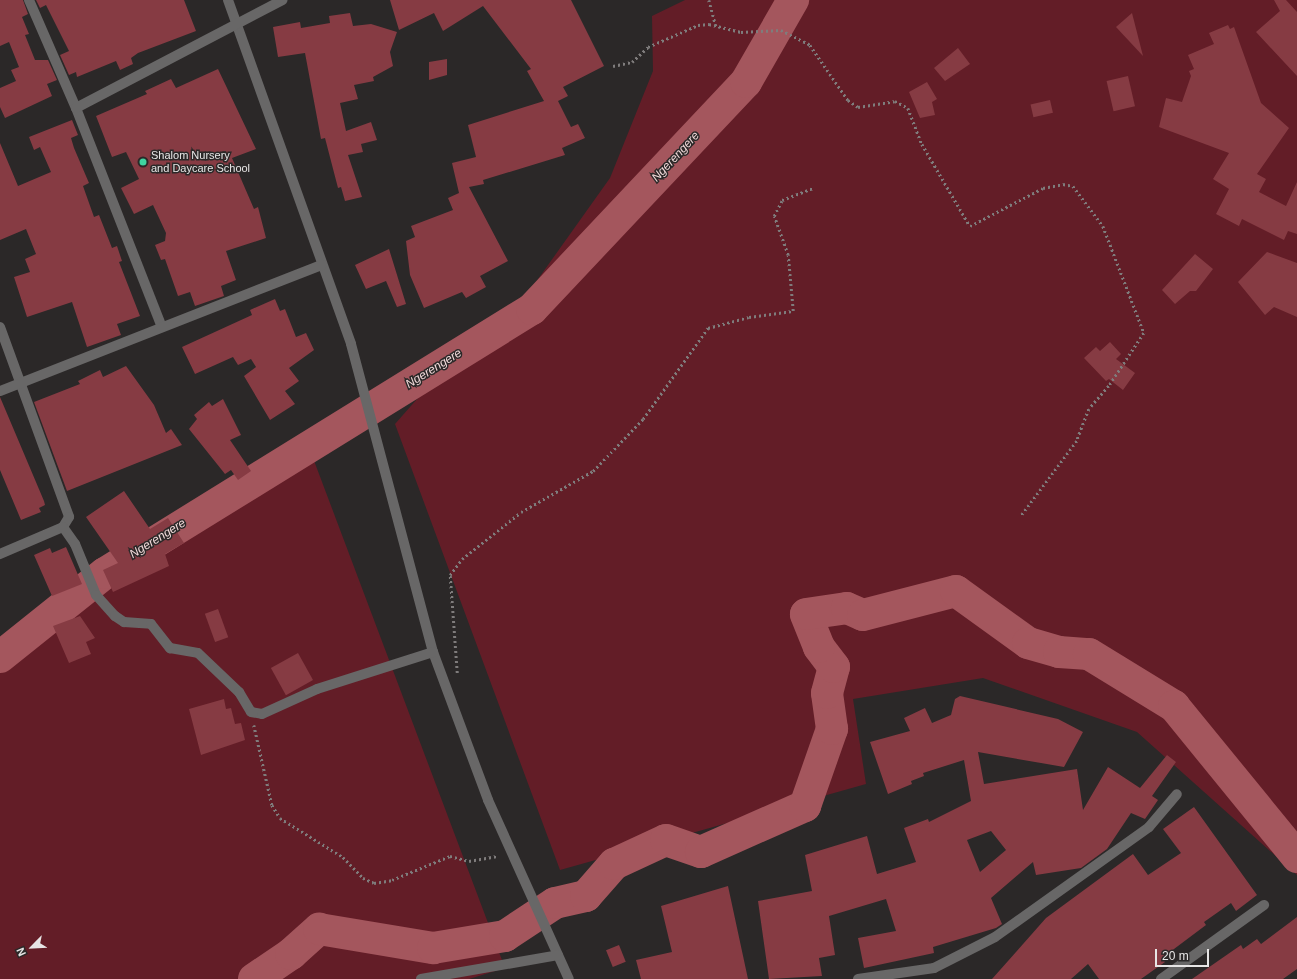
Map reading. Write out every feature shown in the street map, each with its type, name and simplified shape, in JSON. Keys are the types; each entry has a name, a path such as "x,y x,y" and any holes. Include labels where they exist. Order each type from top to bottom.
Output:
{"street":[{"path":"29,0 76,108 162,327"},
{"path":"228,0 351,344 433,652 510,852 569,979"},
{"path":"76,108 236,23 283,0"},
{"path":"0,391 322,265"},
{"path":"0,327 22,382 66,505 68,520 62,527 0,554"},
{"path":"62,527 74,544 96,595 115,616 124,622 151,624 170,648 198,653 239,692 251,712 262,714 317,689 433,652"},
{"path":"858,979 934,968 995,937 1149,827 1177,794"},
{"path":"1161,979 1264,905"},
{"path":"421,979 558,955"}],"path":[{"path":"709,0 716,27"},
{"path":"613,66 632,62 648,47 683,30 709,24 716,27 741,32 776,30 800,38 810,45 848,100 858,107 895,100 908,108 922,144 970,226 1022,196 1063,184 1073,186 1103,226 1144,333 1109,386 1089,409 1077,441 1021,516"},
{"path":"458,681 450,575 462,559 521,512 593,471 643,419 708,328 749,317 793,311 788,256 774,216 782,200 813,188"},
{"path":"251,712 272,805 280,818 343,857 363,878 374,883 392,880 450,856 469,861 510,852"}],"shaded area":[{"path":"685,0 1297,0 1297,875 1137,732 983,678 853,699 866,784 560,870 395,424 425,390 506,324 610,178 653,71 652,16"},
{"path":"310,450 505,968 469,979 0,979 0,644 175,544"}],"building":[{"path":"0,0 23,0 28,14 22,17 29,34 25,35 35,60 48,60 57,80 47,84 52,96 5,118 0,107 0,88 16,81 11,70 19,67 9,42 0,46"},
{"path":"36,0 184,0 196,31 138,53 131,58 133,64 120,70 116,61 77,77 76,72 69,75 60,55 69,51 46,5 40,8"},
{"path":"390,0 571,0 604,66 563,87 568,96 558,101 571,127 578,124 585,138 562,148 565,155 483,180 484,184 469,187 508,261 480,276 486,287 466,298 462,292 424,308 410,275 406,241 415,237 411,226 453,210 448,198 459,193 452,163 476,157 468,125 544,101 527,71 531,69 483,6 443,31 434,13 399,30"},
{"path":"1274,0 1286,0 1297,12 1297,76 1256,32 1280,11"},
{"path":"350,13 353,26 371,24 397,32 390,52 393,66 373,77 374,81 354,85 358,99 340,103 346,131 371,122 377,140 361,144 363,152 348,155 362,197 345,201 341,187 338,188 325,138 321,139 305,53 278,57 273,27 300,22 301,28 330,23 329,16"},
{"path":"1132,13 1143,56 1116,27"},
{"path":"1228,25 1230,29 1234,27 1261,103 1289,128 1257,174 1266,179 1259,192 1286,206 1297,182 1297,234 1288,231 1284,240 1242,219 1239,226 1216,214 1229,189 1213,179 1229,153 1159,127 1166,98 1182,102 1191,76 1189,71 1194,69 1188,55 1214,44 1209,33"},
{"path":"958,48 970,64 945,81 934,68"},
{"path":"447,59 447,75 429,80 429,62"},
{"path":"218,69 256,149 232,158 254,209 258,207 266,238 226,251 236,280 221,286 224,296 195,306 190,292 178,296 165,259 161,260 155,245 165,241 166,233 153,205 134,214 121,188 139,179 126,152 112,157 96,116 147,94 145,91 171,79 176,88"},
{"path":"1128,76 1135,106 1114,111 1107,81"},
{"path":"927,82 937,99 932,102 935,115 920,118 909,92"},
{"path":"1050,100 1053,113 1033,117 1031,104"},
{"path":"72,120 78,135 71,138 89,183 83,186 94,217 99,215 112,248 117,246 122,261 119,262 140,316 117,324 121,335 87,347 72,302 27,317 14,277 30,272 25,259 36,254 26,229 0,240 0,143 18,186 51,172 40,147 34,150 29,137"},
{"path":"389,249 406,304 397,307 386,281 366,289 355,265"},
{"path":"1267,252 1297,263 1297,317 1274,307 1265,315 1238,282"},
{"path":"1195,254 1213,269 1196,291 1190,291 1175,304 1162,290"},
{"path":"275,299 280,311 285,309 296,337 306,333 314,350 289,368 299,381 285,391 295,404 270,420 244,376 256,367 251,359 238,365 233,357 195,374 182,347 252,315 250,310"},
{"path":"1110,342 1121,354 1116,359 1135,373 1123,390 1109,379 1106,381 1084,358 1096,347 1100,351"},
{"path":"126,366 154,405 166,433 171,429 182,445 67,491 34,402 80,384 78,381 100,370 103,377"},
{"path":"0,397 45,505 39,508 41,512 21,520 0,470"},
{"path":"223,399 241,435 230,440 251,471 238,480 231,470 225,474 189,429 197,419 194,415 209,402 212,406"},
{"path":"124,491 150,529 168,518 184,543 165,554 169,566 113,592 103,570 118,563 86,517"},
{"path":"66,547 82,584 52,596 34,555 50,548 52,553"},
{"path":"218,609 228,637 215,642 205,614"},
{"path":"80,616 95,638 86,642 91,654 69,663 53,626"},
{"path":"298,653 313,680 286,695 271,668"},
{"path":"960,696 1058,719 1083,732 1064,767 978,752 984,784 1077,769 1083,810 1108,767 1140,788 1167,755 1176,762 1152,796 1158,800 1145,819 1131,813 1107,849 1081,868 1036,875 1033,862 991,898 1002,924 996,928 933,947 934,953 864,968 858,938 896,931 886,899 829,916 835,955 819,958 822,976 769,979 758,901 812,891 805,855 867,836 877,874 916,862 904,828 928,819 929,822 971,801 964,760 923,773 924,776 911,781 912,784 888,794 870,742 910,731 904,718 925,708 932,723 951,715 955,699","holes":["991,831 1006,850 980,872 967,840"]},
{"path":"224,699 226,709 231,708 235,724 241,723 245,740 201,755 189,709"},
{"path":"1194,807 1257,895 1236,911 1231,903 1204,922 1206,925 1162,958 1165,962 1141,979 1099,979 1088,964 1071,979 992,979 1046,918 1133,854 1148,875 1181,853 1163,829"},
{"path":"728,886 748,979 641,979 636,960 672,952 661,906"},
{"path":"1297,917 1297,969 1283,979 1192,979 1241,945 1243,949 1257,939 1261,944"},
{"path":"619,945 626,962 613,967 606,950"}],"waterway":[{"name":"Ngerengere","path":"0,657 105,573 532,309 746,82 793,0"},
{"path":"254,979 291,954 319,929 433,948 505,936 555,903 586,896 614,864 666,840 701,852 805,806 832,729 827,693 834,667 819,647 806,614 847,608 863,615 956,591 1028,643 1059,652 1089,654 1174,706 1297,857"}],"place":[{"name":"Shalom Nursery and Daycare School","path":"143,162"}]}
